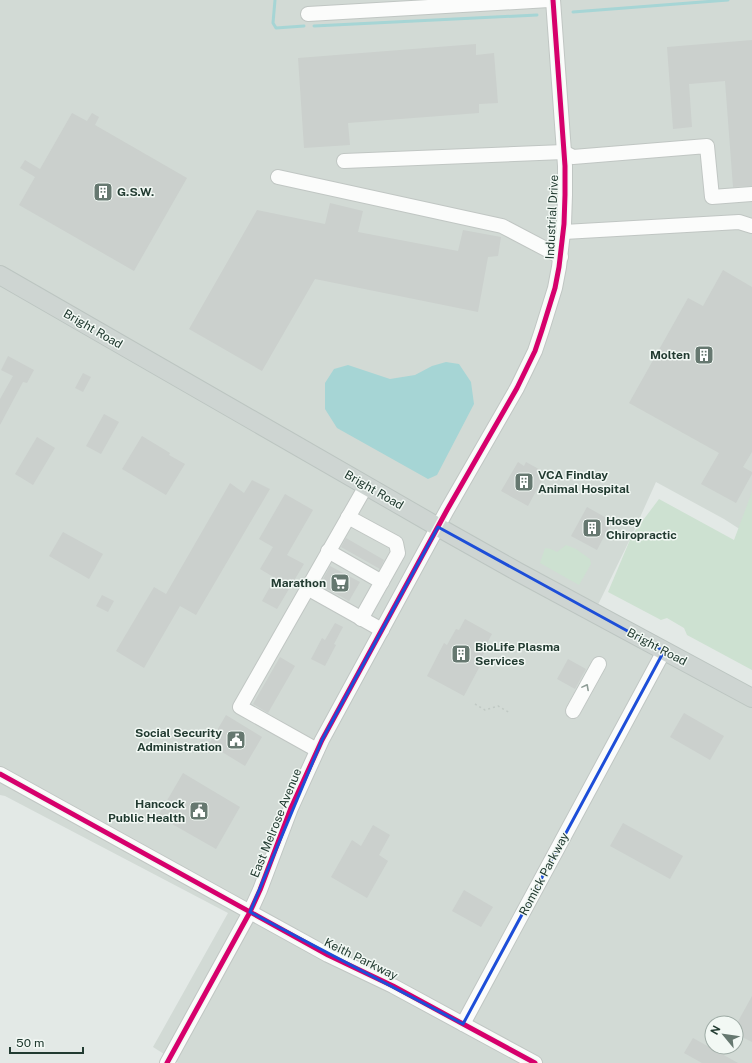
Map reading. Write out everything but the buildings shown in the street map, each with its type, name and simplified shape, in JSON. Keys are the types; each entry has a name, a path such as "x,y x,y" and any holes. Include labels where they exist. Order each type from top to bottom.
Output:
{"main road":[{"name":"Bright Road","path":"0,275 438,527 518,572 752,698"}],"street":[{"path":"308,14 549,0"},
{"name":"Industrial Drive","path":"438,527 526,370 535,350 555,288 564,232 566,195 553,0"},
{"path":"344,161 564,152 573,157 707,146 712,197 752,194"},
{"path":"278,177 502,226 560,257"},
{"path":"564,232 739,222 752,226"},
{"path":"317,750 240,707 366,486"},
{"path":"348,517 396,543 398,553 361,619"},
{"name":"East Melrose Avenue","path":"167,1063 250,912 260,890 291,808 317,750 438,527"},
{"path":"328,551 382,582"},
{"path":"307,588 382,630"},
{"name":"Romick Parkway","path":"463,1024 664,651"},
{"path":"573,711 599,664"},
{"name":"Keith Parkway","path":"0,774 328,955 393,986 463,1024"},
{"path":"463,1024 535,1063"}],"path":[{"path":"475,704 485,710 498,706 510,713"}],"highlighted area":[{"path":"438,527 664,651 463,1024 250,912 322,740"}],"shaded area":[{"path":"0,0 752,0 752,537 724,519 656,482 594,613 752,698 752,1063 178,1063 153,1047 228,913 5,796 0,795"}],"green space":[{"path":"752,492 752,670 687,635 684,628 667,618 661,620 608,592 632,535 659,499 734,540"},
{"path":"566,545 576,549 590,559 591,564 579,585 540,563 545,548 557,552"}],"water":[{"path":"446,362 459,364 471,382 474,404 437,475 428,479 337,428 325,409 325,383 334,369 348,365 390,379 415,375 432,366"}],"waterway":[{"path":"275,0 273,23 276,28 304,26"},
{"path":"573,12 728,0"},
{"path":"314,26 537,15"}],"cycle path":[{"path":"167,1063 250,912 260,890 291,808 322,740 447,510 517,388 535,351 555,288 564,224 565,166 553,0"},
{"path":"0,774 328,955 393,986 535,1063"}],"place":[{"name":"G.S.W.","path":"103,192"},
{"name":"Molten","path":"704,355"},
{"name":"VCA Findlay Animal Hospital","path":"524,482"},
{"name":"Hosey Chiropractic","path":"592,528"},
{"name":"Marathon","path":"340,583"},
{"name":"BioLife Plasma Services","path":"461,654"},
{"name":"Social Security Administration","path":"236,740"},
{"name":"Hancock Public Health","path":"199,811"}]}
